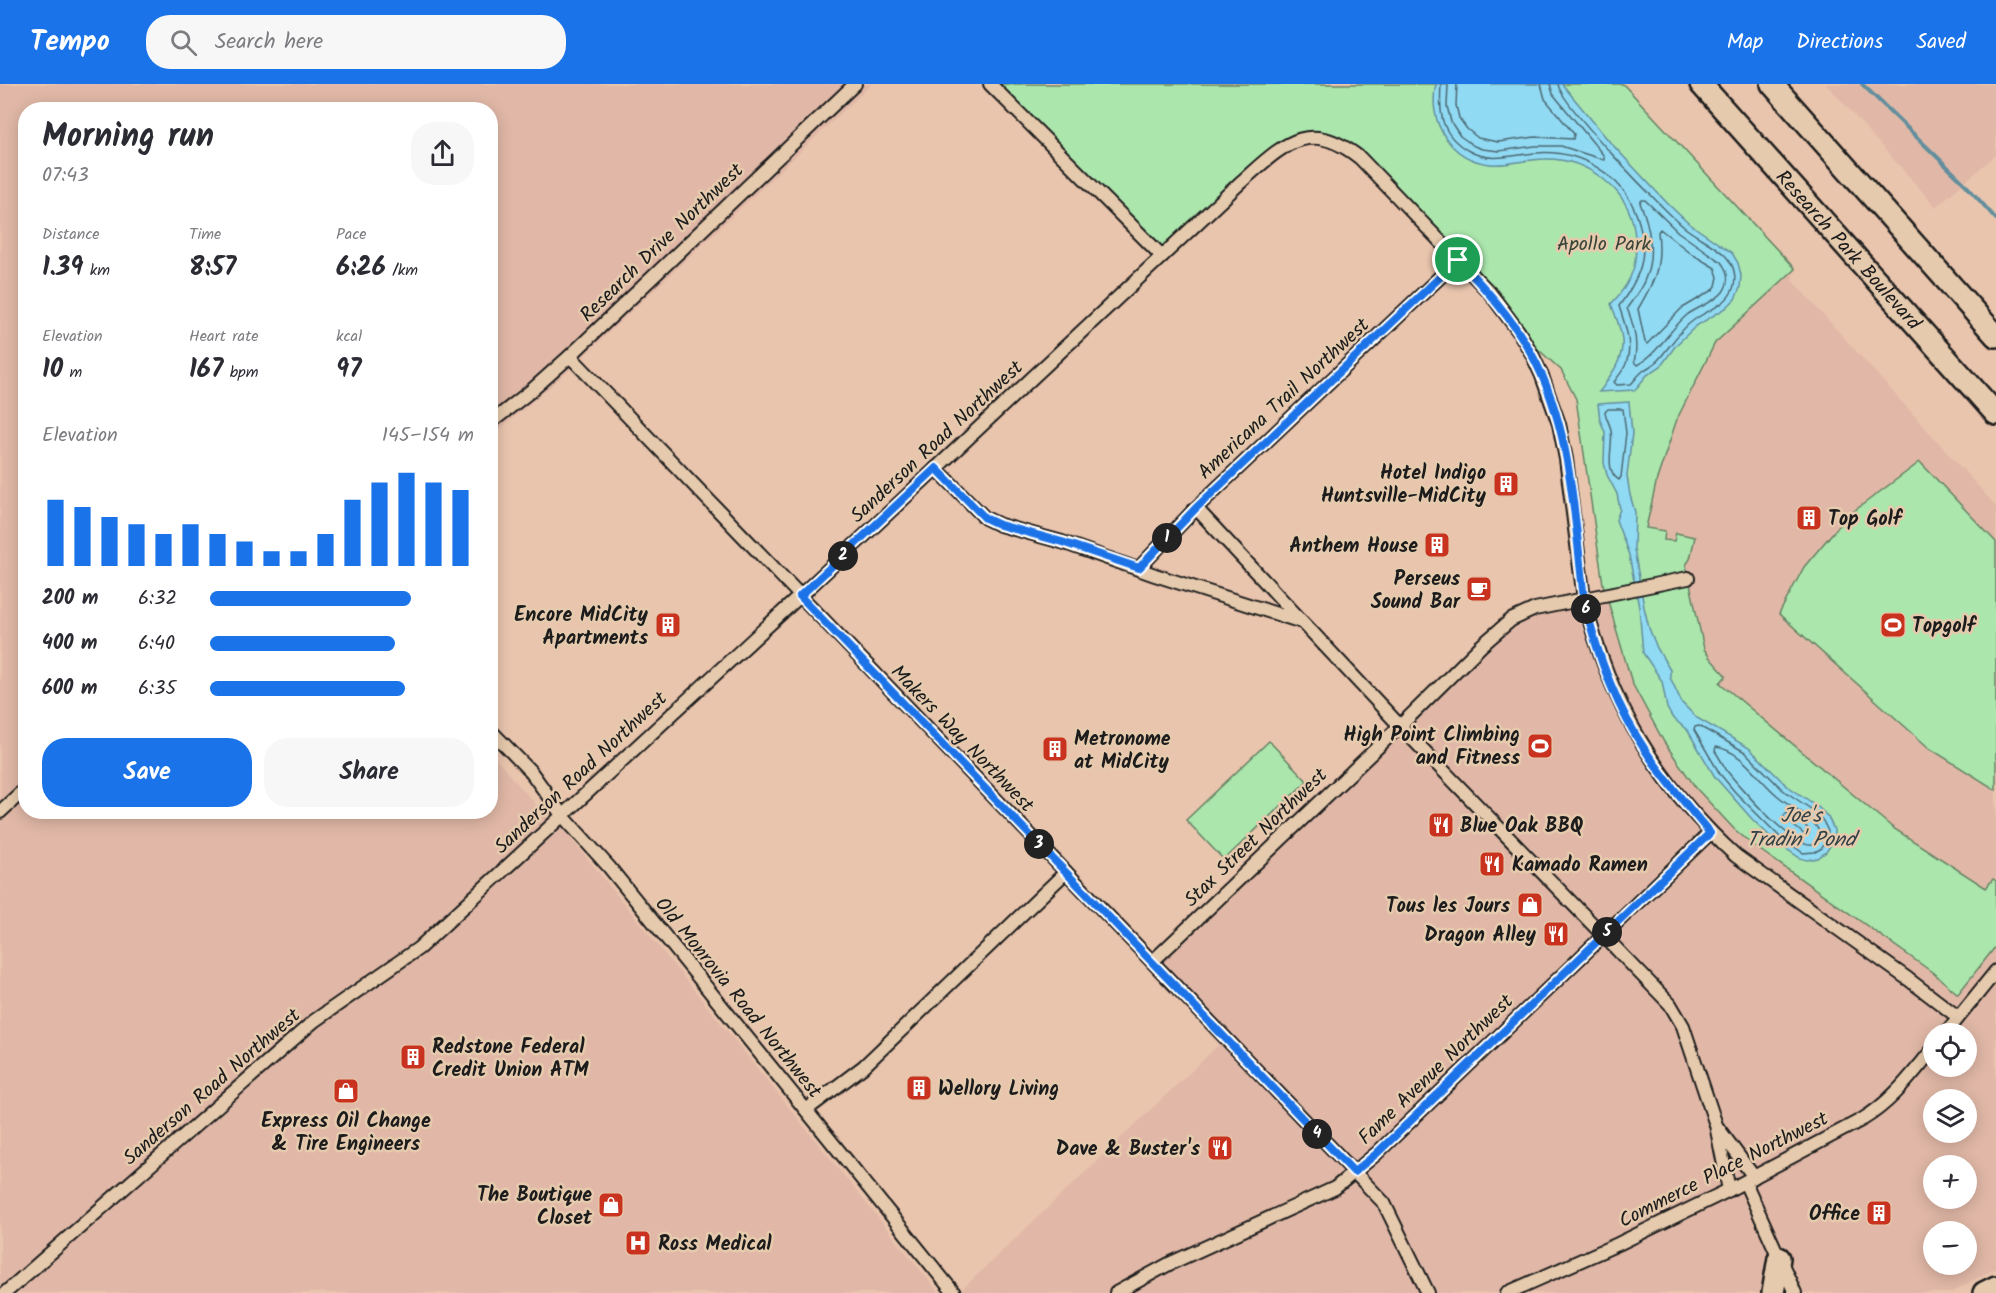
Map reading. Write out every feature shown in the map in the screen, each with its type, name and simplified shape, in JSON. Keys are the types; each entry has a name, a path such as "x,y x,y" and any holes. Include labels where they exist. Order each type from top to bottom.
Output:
{"highway":[{"name":"Research Park Boulevard","path":"1701,84 1996,414"},
{"path":"1772,84 1996,336"},
{"path":"1773,1293 1779,1258"},
{"path":"1984,1293 1996,1287"}],"street":[{"name":"Research Drive Northwest","path":"498,417 570,356 855,84"},
{"path":"990,84 1162,256"},
{"name":"Sanderson Road Northwest","path":"5,1293 314,1021 419,948 1278,149 1299,140 1322,138 1343,144 1360,158 1490,293 1532,354 1559,424 1566,459 1584,599 1602,661 1629,723 1646,752 1670,785 1710,833 1736,856 1958,1017"},
{"name":"Americana Trail Northwest","path":"1139,568 1196,508 1458,260"},
{"name":"Makers Way Northwest","path":"570,356 1384,1203 1428,1293"},
{"path":"936,468 985,518 1000,525 1062,542 1155,575 1302,622"},
{"path":"1196,508 1400,726 1670,1004 1683,1026 1716,1125 1729,1190"},
{"name":"Stax Street Northwest","path":"1153,961 1481,646 1511,620 1534,609 1688,578"},
{"name":"Old Monrovia Road Northwest","path":"498,738 531,772 562,815 609,867 954,1293"},
{"path":"0,812 18,795"},
{"name":"Fame Avenue Northwest","path":"1116,1293 1169,1264 1335,1188 1376,1154 1710,833"},
{"path":"806,1110 863,1067 1066,872"},
{"path":"1953,1023 1996,971"},
{"name":"Commerce Place Northwest","path":"1507,1293 1750,1180 1877,1111 1923,1061"},
{"path":"1716,1125 1750,1180 1779,1258 1795,1293"}],"shaded area":[{"path":"0,84 872,84 566,373 498,430 498,102 18,102 18,819 498,819 498,762 545,815 563,828 939,1293 0,1293"},
{"path":"1826,84 1996,84 1996,155 1936,207"},
{"path":"1795,269 1792,280 1996,506 1996,1268 1950,1293 958,1293 1230,1034 1161,960 1496,641 1522,621 1572,606 1689,584 1686,565 1675,541 1664,540 1646,528 1657,479 1677,419 1715,343"}],"green space":[{"name":"Apollo Park","path":"990,84 1623,84 1795,269 1715,343 1677,419 1657,479 1646,528 1665,531 1664,540 1674,541 1676,533 1695,537 1690,559 1686,565 1704,649 1726,676 1720,683 1893,828 1986,888 1993,879 1996,881 1996,946 1958,994 1932,972 1753,845 1734,829 1696,788 1664,742 1632,683 1603,584 1576,399 1561,370 1519,332 1343,144 1299,140 1162,256"},
{"name":"Topgolf","path":"1920,462 1996,542 1996,790 1929,748 1779,614 1804,567 1835,530 1854,511"},
{"path":"1269,741 1307,781 1224,860 1186,820"}],"water":[{"path":"1436,84 1562,84 1609,141 1668,204 1687,222 1732,253 1741,275 1740,288 1735,299 1726,308 1696,326 1676,345 1661,366 1647,375 1635,390 1599,392 1616,367 1622,349 1619,324 1611,304 1625,287 1635,261 1634,229 1630,214 1614,189 1602,178 1575,164 1545,159 1490,164 1463,155 1453,147 1439,125 1435,112"},
{"name":"Joe's Tradin' Pond","path":"1629,402 1632,433 1627,476 1635,512 1634,549 1644,607 1657,648 1670,670 1670,677 1682,703 1697,718 1749,748 1786,785 1817,806 1828,817 1834,830 1834,840 1826,852 1818,858 1807,860 1800,858 1776,842 1715,777 1688,731 1672,717 1667,708 1662,681 1643,653 1639,607 1629,555 1616,520 1620,509 1617,494 1607,475 1604,463 1605,432 1600,420 1598,404"}],"waterway":[{"path":"1862,84 1965,184 1996,219"}],"place":[{"name":"Hotel Indigo Huntsville-MidCity","path":"1506,484"},
{"name":"Top Golf","path":"1809,518"},
{"name":"Anthem House","path":"1437,545"},
{"name":"Perseus Sound Bar","path":"1479,589"},
{"name":"Encore MidCity Apartments","path":"668,625"},
{"name":"Topgolf","path":"1893,625"},
{"name":"High Point Climbing and Fitness","path":"1540,746"},
{"name":"Metronome at MidCity","path":"1055,749"},
{"name":"Blue Oak BBQ","path":"1441,825"},
{"name":"Kamado Ramen","path":"1492,864"},
{"name":"Tous les Jours","path":"1530,905"},
{"name":"Dragon Alley","path":"1556,934"},
{"name":"Redstone Federal Credit Union ATM","path":"413,1057"},
{"name":"Wellory Living","path":"919,1088"},
{"name":"Express Oil Change & Tire Engineers","path":"346,1091"},
{"name":"Dave & Buster's","path":"1220,1148"},
{"name":"The Boutique Closet","path":"611,1205"},
{"name":"Office","path":"1879,1213"},
{"name":"Ross Medical","path":"638,1243"}],"route":[{"path":"1458,260 1490,293 1519,332 1532,354 1551,400 1559,424 1566,459 1588,620 1616,697 1646,752 1710,833 1376,1154 1354,1172 800,596 936,468 985,518 1000,525 1062,542 1139,568 1196,508 1458,260"}]}
